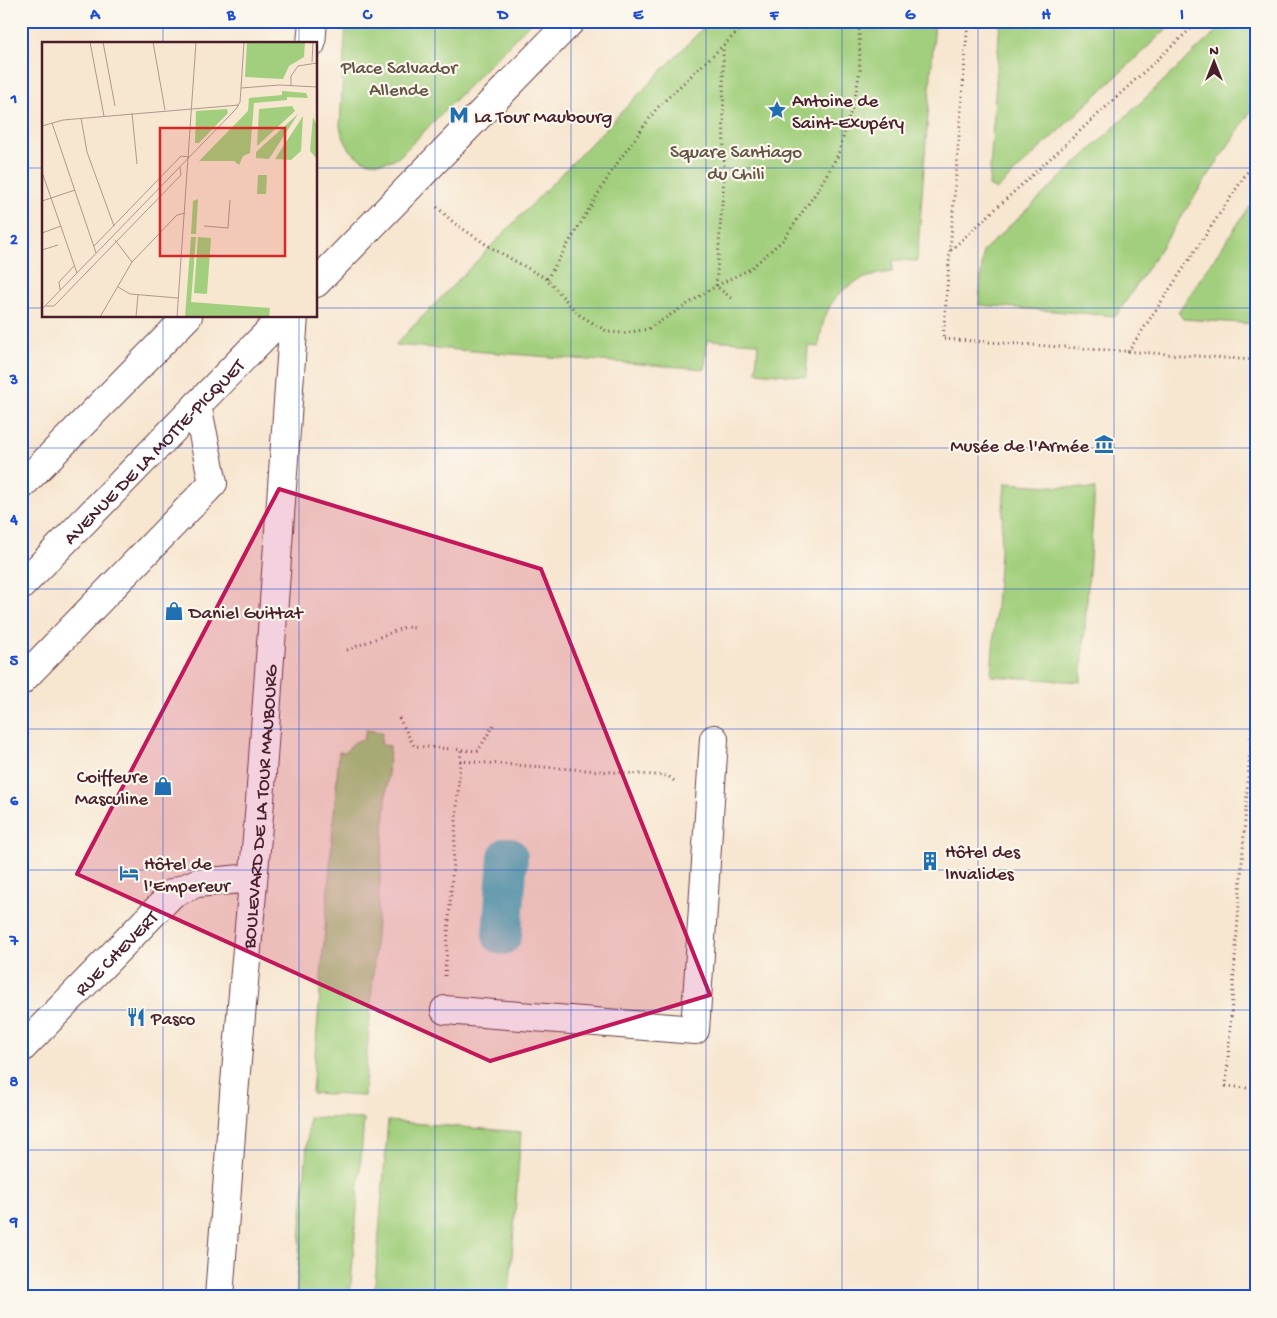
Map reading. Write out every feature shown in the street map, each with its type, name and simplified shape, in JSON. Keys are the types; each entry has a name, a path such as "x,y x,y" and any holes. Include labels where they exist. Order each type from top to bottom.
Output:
{"street":[{"path":"311,42 313,21"},
{"path":"318,281 572,21"},
{"path":"21,486 186,318"},
{"name":"AVENUE DE LA MOTTE-PICQUET","path":"21,586 282,318"},
{"name":"BOULEVARD DE LA TOUR MAUBOURG","path":"219,1297 234,1094 259,815 294,318"},
{"path":"21,681 213,482 198,404"},
{"path":"445,997 695,1030 714,739"},
{"name":"RUE CHEVERT","path":"21,1049 173,893 198,883 253,878"}],"path":[{"path":"547,279 613,169 658,108 749,21"},
{"path":"434,204 454,223 490,247 547,279 578,314 608,332 626,333 648,329 716,286 750,269 784,239 817,191 838,155 855,98 860,70 859,21"},
{"path":"968,21 944,339 1256,360"},
{"path":"951,250 1198,21"},
{"path":"716,286 724,176 723,47"},
{"path":"1128,352 1256,159"},
{"path":"716,286 731,298"},
{"path":"347,650 405,627 417,628"},
{"path":"1256,667 1226,1086 1256,1088"},
{"path":"399,718 414,746 461,750 478,751 494,724"},
{"path":"445,997 461,750"},
{"path":"460,761 668,776 710,807"}],"highlighted area":[{"path":"279,489 541,569 710,995 490,1061 77,874"}],"green space":[{"name":"Place Salvador Allende","path":"346,21 532,21 399,157 378,163 361,159 354,154 343,137 340,126"},
{"name":"Square Santiago du Chili","path":"710,21 935,21 917,261 893,260 892,272 861,280 839,294 825,316 819,347 808,346 806,377 756,372 758,343 707,340 705,369 395,345"},
{"path":"1000,21 1175,21 996,190 989,186"},
{"path":"1227,21 1256,21 1256,103 1116,316 979,305 983,251"},
{"path":"1256,197 1256,324 1183,319 1178,312"},
{"path":"1005,483 1095,489 1081,682 991,676"},
{"path":"366,730 382,732 381,745 390,746 364,1096 312,1093 339,752 346,752 354,743 364,739"},
{"path":"309,1117 364,1119 350,1297 296,1297"},
{"path":"388,1121 521,1132 509,1297 374,1297"}],"waterway":[{"path":"502,935 508,857"}],"place":[{"name":"Antoine de Saint-Exupéry","path":"777,110"},
{"name":"La Tour Maubourg","path":"459,115"},
{"name":"Musée de l'Armée","path":"1104,444"},
{"name":"Daniel Guittat","path":"174,611"},
{"name":"Coiffeure Masculine","path":"163,786"},
{"name":"Hôtel des Invalides","path":"930,861"},
{"name":"Hôtel de l'Empereur","path":"129,873"},
{"name":"Pasco","path":"136,1017"}]}
